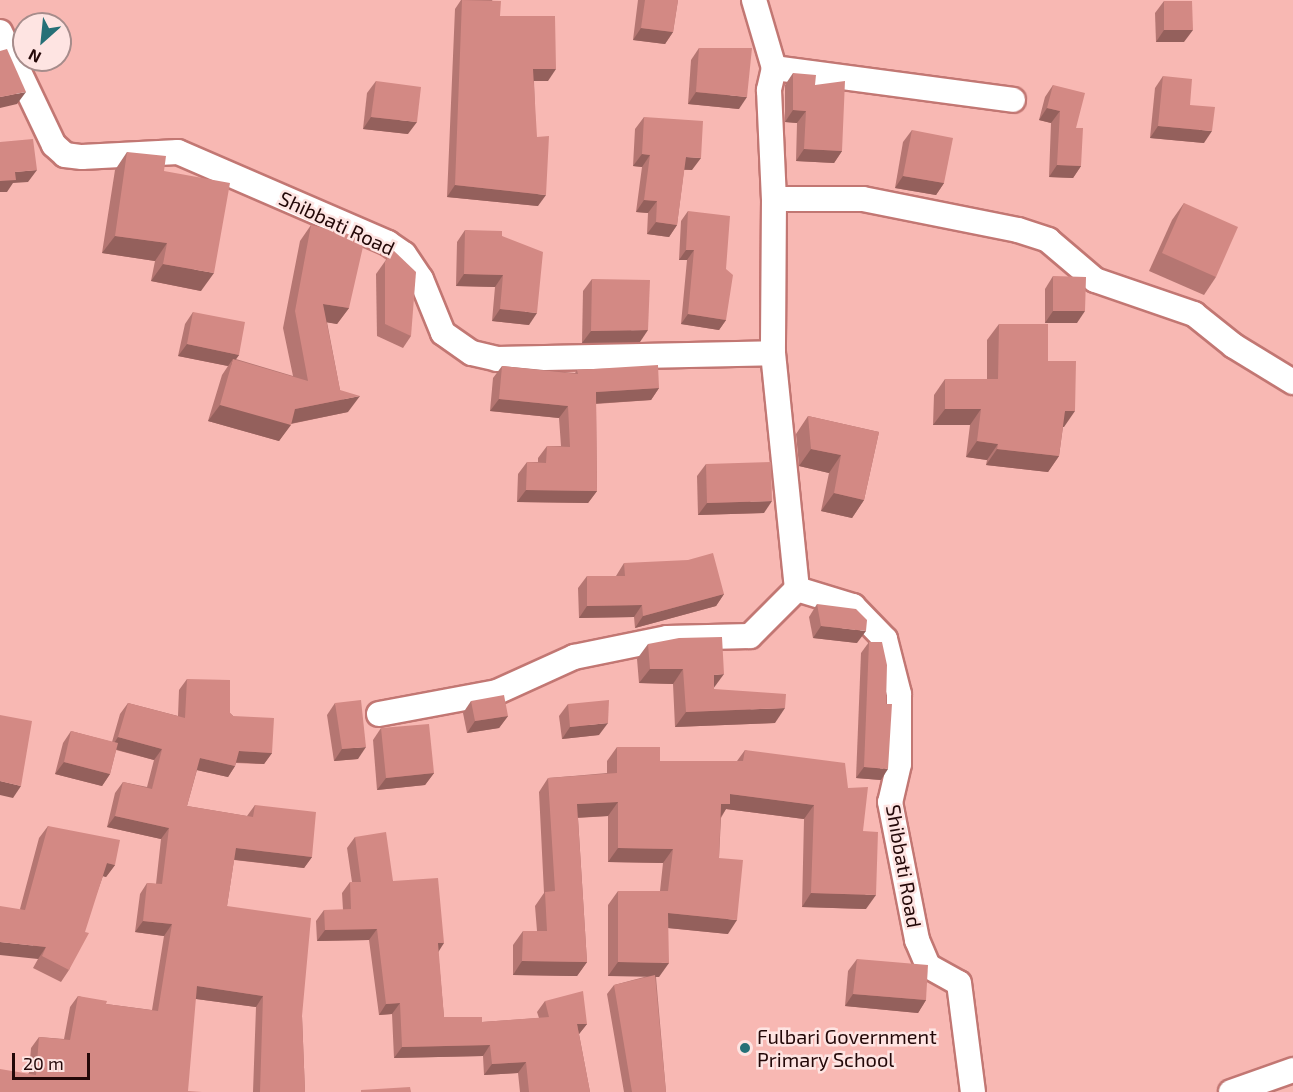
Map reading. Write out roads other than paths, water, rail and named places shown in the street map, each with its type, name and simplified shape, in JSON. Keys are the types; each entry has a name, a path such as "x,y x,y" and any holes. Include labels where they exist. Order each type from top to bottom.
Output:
{"street":[{"path":"379,714 497,692 574,657 667,638 750,636 797,589 773,353 774,199 771,79 754,0"},
{"name":"Shibbati Road","path":"0,32 54,144 65,154 82,158 178,152 388,243 404,254 421,279 443,333 472,353 497,359 773,353"},
{"path":"771,79 1013,100"},
{"path":"774,199 863,199 1018,230 1048,240 1095,280 1194,314 1234,346 1293,382"},
{"name":"Shibbati Road","path":"797,589 853,606 885,639 899,694 899,764 890,802 917,940 928,966 959,983 973,1092"},
{"path":"1231,1092 1293,1070"}],"place":[{"name":"Fulbari Government Primary School","path":"745,1048"}]}
